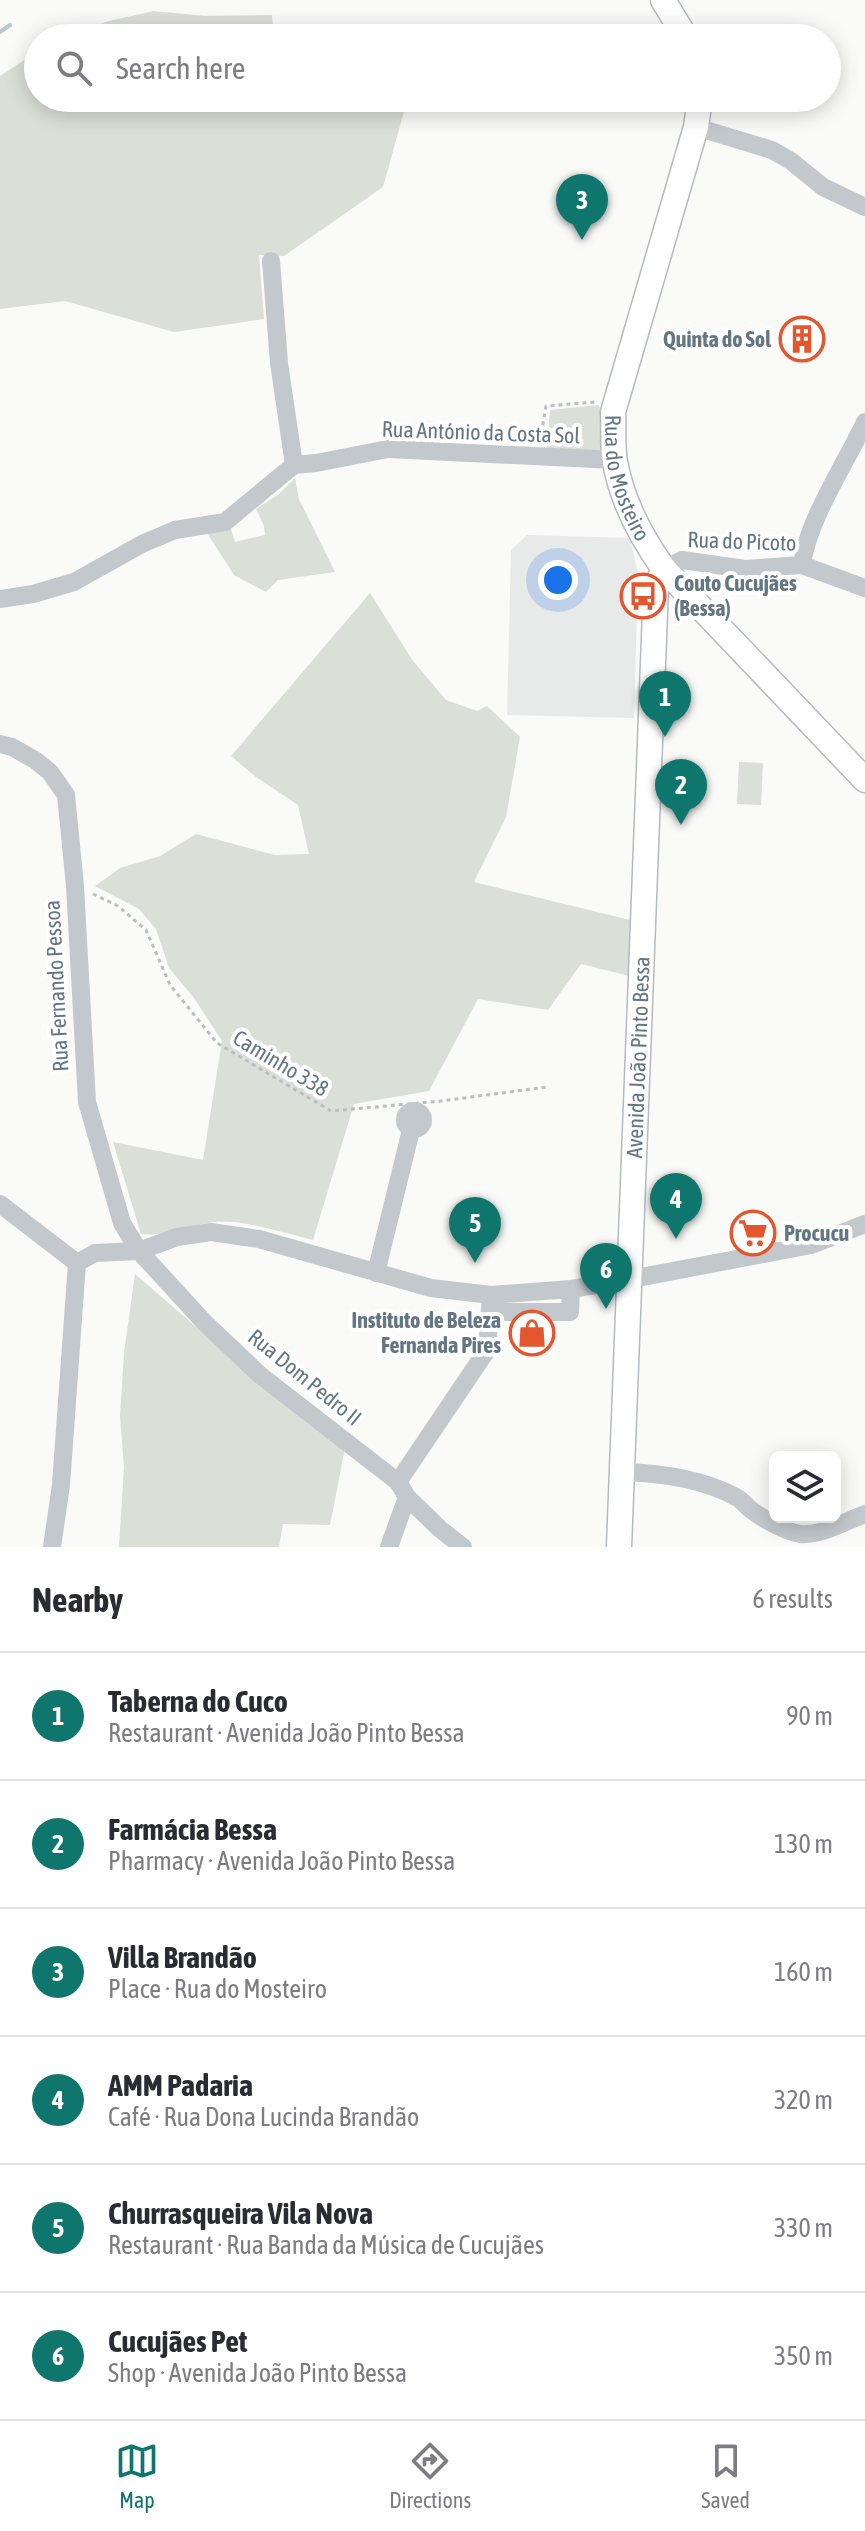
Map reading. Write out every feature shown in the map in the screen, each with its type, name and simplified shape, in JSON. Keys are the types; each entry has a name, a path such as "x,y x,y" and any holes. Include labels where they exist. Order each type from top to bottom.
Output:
{"main road":[{"path":"663,0 678,24"},
{"name":"Rua do Mosteiro","path":"698,112 613,412 615,460 624,495 644,542 664,569 865,780"},
{"name":"Avenida João Pinto Bessa","path":"619,1547 656,586 664,569"}],"street":[{"path":"696,127 772,150 823,187 865,207"},
{"path":"271,261 279,363 294,465"},
{"path":"802,565 806,547 827,497 865,422"},
{"name":"Rua António da Costa Sol","path":"0,599 33,594 74,582 142,544 175,530 225,522 294,465 388,449 615,460"},
{"name":"Rua do Picoto","path":"664,569 682,560 745,569 802,565 865,588"},
{"name":"Rua Fernando Pessoa","path":"0,744 35,760 50,772 66,795 75,886 87,1102 122,1223 139,1251"},
{"path":"376,1273 411,1130"},
{"path":"0,1204 77,1263"},
{"path":"77,1263 95,1253 139,1251 177,1237 211,1232 259,1239 490,1303 811,1245 865,1224"},
{"name":"Rua Dom Pedro II","path":"139,1251 205,1323 260,1375 403,1489 440,1529 463,1547"},
{"path":"52,1547 61,1485 77,1263"},
{"path":"389,1547 403,1489 487,1350 490,1303"},
{"path":"622,1472 657,1473 695,1482 739,1498 751,1510 801,1534 824,1530 865,1514"}],"path":[{"path":"538,457 546,406 616,401"},
{"name":"Caminho 338","path":"75,886 118,906 146,930 170,985 217,1043 331,1111 547,1087"}],"shaded area":[{"path":"153,11 205,16 272,15 273,24 100,24"},
{"path":"24,60 24,112 404,112 383,187 284,256 259,255 264,319 174,332 65,301 0,309 0,76"},
{"path":"598,405 603,412 603,455 547,450 550,410"},
{"path":"295,478 299,499 335,572 278,580 266,592 234,575 207,533 230,526 235,542 265,535 256,509 279,494"},
{"path":"527,535 630,538 638,573 634,718 507,715 511,550"},
{"path":"370,593 413,661 446,700 477,711 487,706 520,737 506,817 474,882 630,920 629,976 581,964 548,1010 478,999 429,1091 354,1104 313,1240 264,1227 225,1222 160,1234 141,1234 113,1142 203,1160 222,1041 194,998 169,968 156,929 139,909 95,886 120,868 160,856 196,834 275,855 309,854 298,805 231,756"},
{"path":"739,762 763,763 761,805 737,804"},
{"path":"135,1274 246,1370 345,1448 330,1525 283,1524 279,1547 119,1547 124,1467 120,1416 124,1353"}],"waterway":[{"path":"0,32 10,25"}],"place":[{"name":"Villa Brandão","path":"582,240"},
{"name":"Quinta do Sol","path":"802,339"},
{"name":"Couto Cucujães (Bessa)","path":"643,596"},
{"name":"Taberna do Cuco","path":"665,737"},
{"name":"Farmácia Bessa","path":"681,825"},
{"name":"Procucu","path":"753,1233"},
{"name":"AMM Padaria","path":"676,1239"},
{"name":"Churrasqueira Vila Nova","path":"475,1263"},
{"name":"Cucujães Pet","path":"606,1309"},
{"name":"Instituto de Beleza Fernanda Pires","path":"532,1333"}]}
